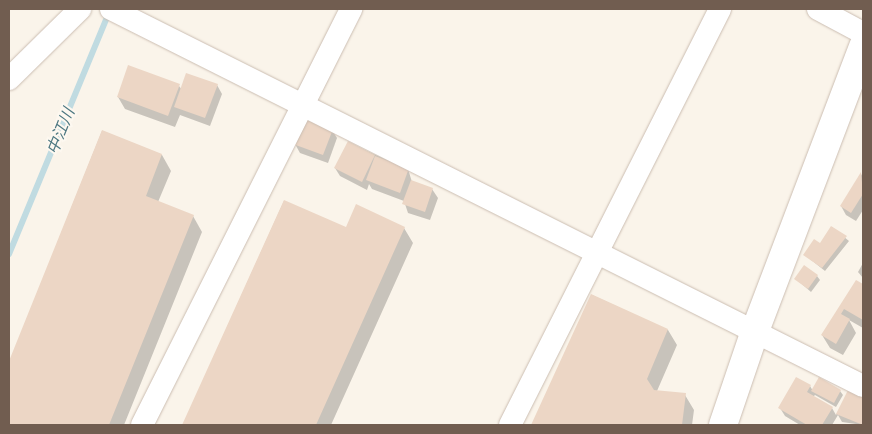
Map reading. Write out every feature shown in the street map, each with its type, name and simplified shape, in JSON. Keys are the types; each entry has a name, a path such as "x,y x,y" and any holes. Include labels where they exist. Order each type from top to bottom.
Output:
{"street":[{"path":"9,79 80,9"},
{"path":"111,9 863,386"},
{"path":"142,425 351,9"},
{"path":"510,425 720,9"},
{"path":"818,9 863,33"},
{"path":"723,425 754,331 863,46"}],"building":[{"path":"128,65 180,84 168,116 117,97"},
{"path":"186,73 218,84 205,118 174,107"},
{"path":"303,117 333,129 323,155 293,144"},
{"path":"102,130 162,154 146,196 194,215 109,425 9,425 9,361"},
{"path":"348,141 375,155 362,182 334,168"},
{"path":"375,156 409,168 400,193 366,180"},
{"path":"861,172 863,194 851,213 840,206"},
{"path":"411,180 433,188 425,212 402,204"},
{"path":"284,200 346,227 356,204 405,227 316,425 182,425"},
{"path":"831,226 847,236 822,268 803,255 814,239 820,243"},
{"path":"804,265 818,275 808,289 794,279"},
{"path":"856,280 863,284 863,320 844,309 841,314 850,319 836,344 821,335"},
{"path":"591,294 668,329 647,379 654,390 686,393 682,425 531,425"},
{"path":"796,377 811,385 807,392 833,407 822,425 807,425 778,408"},
{"path":"819,377 841,390 834,403 811,391"},
{"path":"849,388 863,395 863,425 836,414"}],"waterway":[{"name":"中江川","path":"9,254 109,12"}]}
